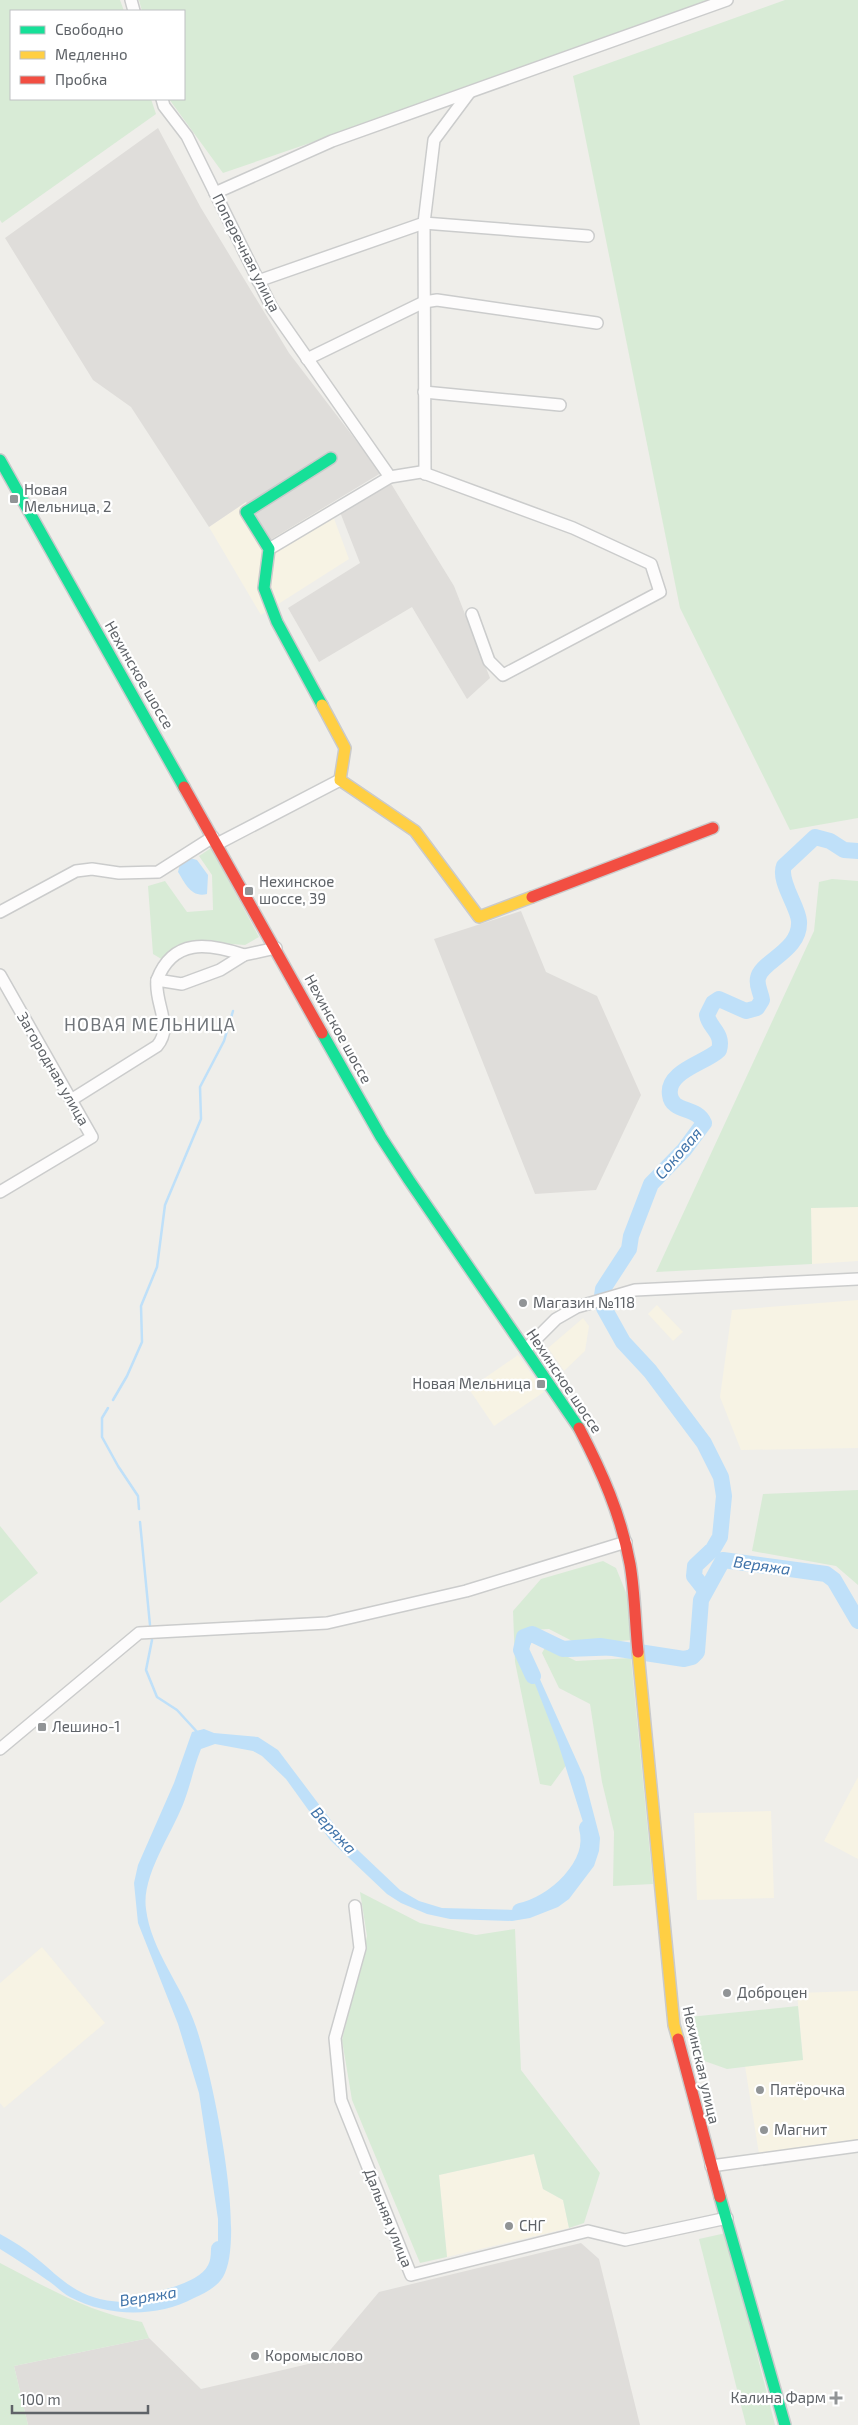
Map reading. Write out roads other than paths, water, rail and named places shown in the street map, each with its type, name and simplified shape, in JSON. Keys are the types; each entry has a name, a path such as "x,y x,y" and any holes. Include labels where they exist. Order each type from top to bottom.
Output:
{"main road":[{"path":"331,458 246,512 269,549 264,588 277,622 345,748 340,780 415,830 479,916 713,828"},
{"name":"Нехинское шоссе","path":"0,460 412,1188 526,1349 570,1414 596,1457 612,1494 626,1542 635,1611"},
{"name":"Нехинская улица","path":"635,1611 674,2025 711,2166 785,2425"}],"street":[{"path":"215,193 332,141 727,0"},
{"path":"425,474 424,223 434,140 469,93"},
{"name":"Поперечная улица","path":"162,100 164,106 187,136 272,308 390,477"},
{"path":"258,281 424,223 588,236"},
{"path":"307,359 424,302 437,300 597,323"},
{"path":"424,392 560,406"},
{"path":"269,549 390,477 425,474 573,528 651,564 660,592 503,675 489,661 472,614"},
{"path":"0,912 76,871 92,869 134,873 158,872 215,841 340,780"},
{"path":"71,1100 157,1046 163,1039 166,1028 155,993 157,980 164,963 192,946 213,946 244,955"},
{"path":"157,980 182,984 220,970 244,955 276,948"},
{"name":"Загородная улица","path":"0,975 92,1137 0,1192"},
{"path":"526,1349 556,1319 577,1307 635,1290 858,1279"},
{"path":"0,1749 140,1633 327,1623 466,1591 626,1542"},
{"name":"Дальняя улица","path":"355,1906 360,1948 335,2038 341,2100 411,2275 588,2231 625,2240 727,2218"},
{"path":"711,2166 858,2146"}],"water":[{"path":"190,858 197,860 208,875 207,894 197,894 189,889 178,872 180,864"},
{"path":"536,1635 563,1649 623,1646 624,1655 567,1657 537,1642 532,1642 529,1647 529,1655 584,1777 600,1838 599,1851 594,1866 569,1899 558,1907 530,1918 512,1921 450,1919 427,1914 401,1903 387,1894 330,1840 286,1779 262,1756 253,1751 215,1744 201,1749 180,1812 159,1853 148,1882 146,1909 154,1940 196,2027 203,2049 218,2116 229,2192 231,2228 229,2257 223,2277 210,2289 179,2305 148,2312 116,2311 85,2304 70,2297 0,2249 0,2234 26,2250 63,2281 77,2290 93,2297 111,2301 129,2302 166,2297 199,2282 214,2272 218,2255 218,2219 199,2093 178,2024 138,1923 134,1883 138,1865 174,1783 192,1732 204,1729 214,1733 258,1737 278,1750 342,1835 400,1890 419,1901 442,1908 517,1910 530,1908 552,1897 570,1880 589,1853 589,1841 558,1743 523,1653 528,1638"}],"waterway":[{"name":"Соковая","path":"705,1590 694,1576 695,1566 713,1549 720,1537 724,1496 721,1477 704,1443 650,1371 623,1342 604,1308 603,1289 629,1249 631,1236 651,1184 684,1150 704,1123 696,1114 675,1105 670,1095 670,1087 680,1074 719,1050 720,1039 708,1020 707,1015 713,1003 719,999 746,1011 757,1008 762,1000 758,984 761,972 788,948 798,931 798,915 786,886 783,872 784,866 815,837 830,841 844,850 858,851"},
{"path":"113,1400 127,1376 142,1342 141,1306 157,1267 165,1205 201,1119 200,1087 224,1041 233,1011"},
{"path":"108,1408 102,1418 102,1437 138,1496 139,1509"},
{"path":"140,1522 150,1625"},
{"name":"Веряжа","path":"533,1676 521,1650 524,1637 532,1634 563,1649 600,1646 684,1659 692,1657 697,1652 701,1600 723,1560 826,1574 834,1580 858,1621"},
{"path":"152,1640 146,1670 157,1697 177,1710 199,1734"},
{"name":"Веряжа","path":"520,1911 546,1900 570,1881 586,1856 587,1828"},
{"name":"Веряжа","path":"164,2298 192,2288 206,2280 216,2267 219,2249"}],"place":[{"name":"Новая Мельница, 2","path":"14,499"},
{"name":"Нехинское шоссе, 39","path":"249,891"},
{"name":"Магазин №118","path":"523,1303"},
{"name":"Новая Мельница","path":"541,1384"},
{"name":"Лешино-1","path":"42,1727"},
{"name":"Доброцен","path":"727,1993"},
{"name":"Пятёрочка","path":"760,2090"},
{"name":"Магнит","path":"764,2130"},
{"name":"СНГ","path":"509,2226"},
{"name":"Коромыслово","path":"255,2356"},
{"name":"Калина Фарм","path":"836,2398"}],"district":[{"name":"НОВАЯ МЕЛЬНИЦА","path":"150,1025"}]}
